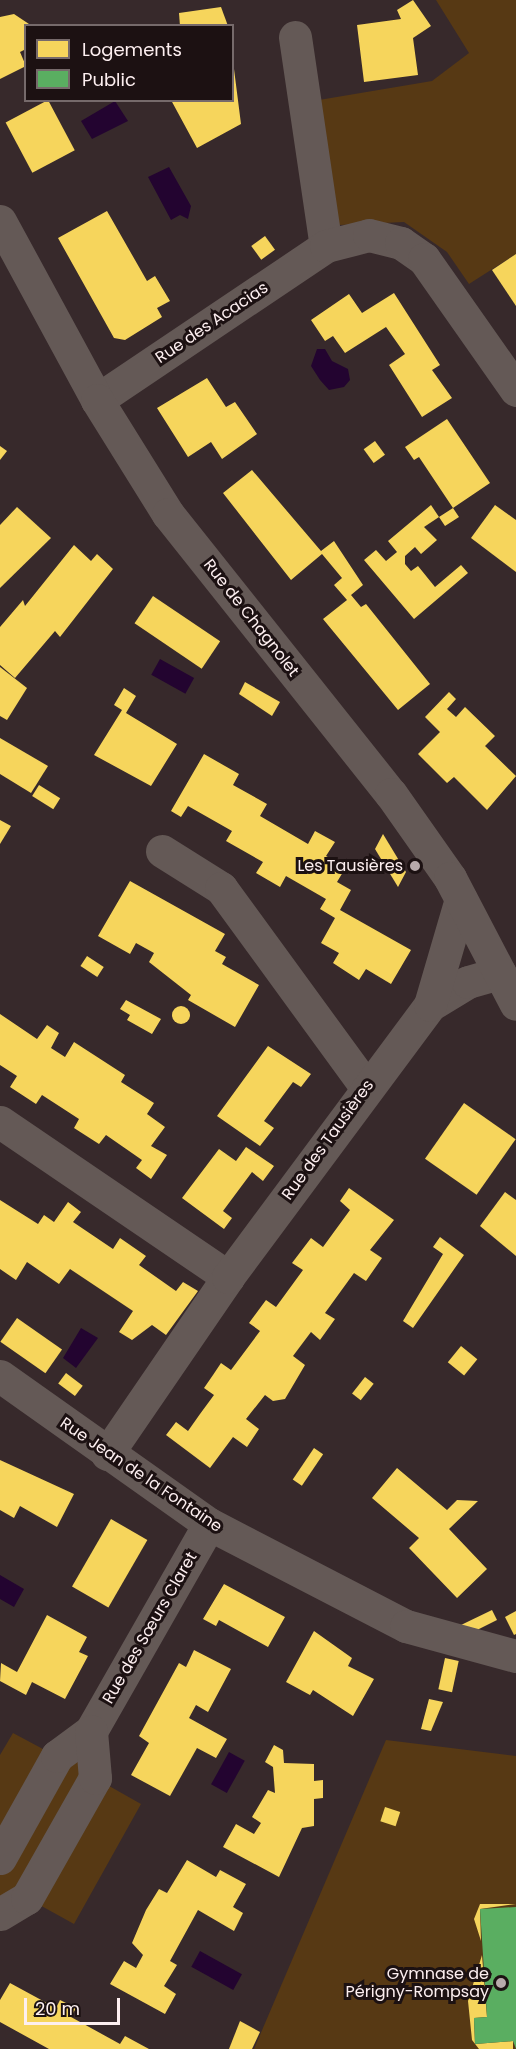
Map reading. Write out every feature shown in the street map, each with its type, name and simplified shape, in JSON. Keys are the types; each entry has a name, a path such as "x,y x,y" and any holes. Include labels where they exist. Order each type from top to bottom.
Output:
{"street":[{"path":"295,37 326,246"},
{"name":"Rue de Chagnolet","path":"0,221 97,400 168,514 391,794 461,899 516,1004"},
{"name":"Rue des Acacias","path":"97,400 326,246 369,235 400,243 424,259 516,390"},
{"path":"162,851 221,888 366,1087"},
{"path":"430,1005 461,899"},
{"path":"430,1005 468,982 500,973"},
{"name":"Rue des Tausières","path":"107,1454 228,1277 366,1087 430,1005"},
{"path":"0,1122 228,1277"},
{"name":"Rue Jean de la Fontaine","path":"0,1376 107,1454 209,1524 406,1626 516,1656"},
{"name":"Rue des Sœurs Claret","path":"0,1858 57,1756 91,1731 209,1524"},
{"path":"14,1906 95,1778 91,1731"}],"shaded area":[{"path":"436,0 516,0 516,254 469,284 447,252 404,222 339,225 319,100 432,81 469,53"},
{"path":"116,102 128,121 92,139 81,121"},
{"path":"169,167 191,206 188,219 180,215 171,220 148,177"},
{"path":"317,349 325,349 332,361 348,369 350,380 344,387 329,390 320,380 311,366"},
{"path":"160,659 194,678 185,694 151,675"},
{"path":"81,1328 98,1338 76,1368 63,1358"},
{"path":"0,1575 24,1589 14,1607 0,1599"},
{"path":"91,1731 95,1778 141,1804 74,1924 27,1898 0,1913 0,1755 13,1733 56,1756"},
{"path":"386,1740 516,1756 516,2049 254,2049"},
{"path":"229,1752 245,1761 227,1793 211,1784"},
{"path":"200,1951 242,1974 233,1990 191,1967"}],"building: Logements":[{"path":"413,0 431,26 413,38 418,75 364,82 357,25 401,19 397,10"},
{"path":"221,7 227,24 180,24 179,13"},
{"path":"14,14 29,24 24,24 24,50 20,52 24,67 0,79 0,17"},
{"path":"234,69 241,124 197,148 172,102 234,102"},
{"path":"44,102 49,102 75,150 32,173 6,123"},
{"path":"107,211 147,281 155,276 170,301 157,308 162,317 125,340 114,338 58,238"},
{"path":"265,236 275,250 261,260 251,246"},
{"path":"516,254 516,306 492,270"},
{"path":"394,293 440,365 432,370 452,398 422,417 389,365 405,354 386,327 345,353 333,336 325,341 311,320 349,294 362,313"},
{"path":"207,378 226,407 235,402 257,434 222,459 211,442 188,457 157,408"},
{"path":"447,419 490,483 453,508 419,457 414,460 405,447"},
{"path":"375,441 385,455 374,463 364,449"},
{"path":"0,446 7,451 0,460"},
{"path":"252,470 321,551 334,541 363,585 351,595 361,607 366,604 430,684 398,710 323,619 347,600 334,585 342,578 322,554 291,580 223,493"},
{"path":"431,505 439,517 424,527 437,540 421,554 415,547 405,556 405,564 411,571 418,566 435,587 461,565 468,573 414,619 364,560 376,550 386,561 397,552 388,541"},
{"path":"495,505 516,520 516,572 471,538"},
{"path":"17,507 51,538 0,588 0,525"},
{"path":"453,508 459,517 445,526 439,517"},
{"path":"74,545 91,561 97,554 113,569 60,637 55,631 15,678 0,665 0,627 23,600 25,606"},
{"path":"153,596 220,641 202,669 135,623"},
{"path":"0,667 27,688 7,720 0,716"},
{"path":"245,682 280,702 272,716 239,694"},
{"path":"124,688 136,696 126,713 177,744 151,786 94,755 122,710 114,705"},
{"path":"449,692 456,699 447,709 456,717 465,707 495,736 485,746 516,776 487,810 454,777 447,783 418,754 440,732 425,717"},
{"path":"0,738 48,766 31,793 0,774"},
{"path":"204,754 239,774 233,785 267,804 260,816 308,844 315,831 335,842 326,856 346,867 337,882 351,890 340,910 411,950 391,984 366,969 359,980 333,963 339,953 321,943 335,918 320,909 326,899 286,876 280,887 256,873 263,862 226,841 232,831 188,806 181,817 171,811"},
{"path":"39,785 60,798 53,809 32,796"},
{"path":"0,820 11,826 0,844"},
{"path":"383,834 406,872 398,887 375,849"},
{"path":"130,881 225,934 215,951 226,957 222,964 259,985 235,1027 188,1000 191,995 149,962 154,953 136,943 130,954 98,936"},
{"path":"87,956 104,967 97,977 80,966"},
{"path":"126,1000 161,1019 152,1034 127,1020 130,1015 120,1009"},
{"path":"181,1006 187,1009 190,1015 187,1021 181,1024 175,1021 172,1015 175,1009"},
{"path":"0,1014 37,1039 47,1025 59,1033 51,1048 65,1057 74,1042 125,1075 121,1082 154,1103 147,1114 165,1127 151,1146 167,1155 151,1179 136,1168 142,1160 106,1135 99,1144 74,1128 79,1119 42,1095 36,1104 10,1087 17,1076 0,1065"},
{"path":"268,1046 311,1074 301,1087 293,1082 264,1121 274,1128 260,1146 217,1116"},
{"path":"464,1103 516,1139 477,1195 425,1159"},
{"path":"246,1147 274,1166 263,1181 252,1172 223,1211 232,1218 224,1229 182,1198 219,1149 236,1161"},
{"path":"349,1188 394,1220 370,1250 382,1258 366,1281 354,1273 325,1313 335,1319 320,1340 311,1332 293,1356 305,1365 285,1399 273,1401 265,1395 246,1419 259,1429 247,1447 233,1437 210,1468 166,1435 176,1422 188,1431 214,1395 204,1388 221,1363 231,1370 260,1331 249,1323 266,1300 276,1307 303,1270 292,1263 311,1238 323,1247 350,1210 340,1201"},
{"path":"505,1192 516,1200 516,1256 480,1226"},
{"path":"0,1200 38,1224 44,1215 54,1222 68,1202 81,1212 73,1222 113,1249 120,1238 146,1256 139,1265 176,1291 183,1282 198,1291 166,1335 152,1325 132,1340 119,1332 133,1311 70,1269 59,1284 27,1262 16,1280 0,1269"},
{"path":"440,1237 464,1255 413,1328 403,1321 443,1254 433,1247"},
{"path":"17,1318 62,1350 45,1373 0,1342"},
{"path":"461,1346 477,1359 464,1376 448,1362"},
{"path":"66,1373 83,1386 75,1396 58,1383"},
{"path":"365,1377 374,1384 361,1400 352,1394"},
{"path":"314,1448 323,1454 302,1486 293,1480"},
{"path":"0,1460 74,1494 57,1527 20,1506 14,1518 0,1510"},
{"path":"397,1468 447,1510 457,1500 478,1501 449,1529 487,1569 457,1598 409,1548 419,1538 372,1498"},
{"path":"111,1519 147,1540 108,1608 72,1587"},
{"path":"224,1584 285,1617 268,1647 219,1620 216,1626 203,1619"},
{"path":"492,1610 497,1620 475,1631 461,1625"},
{"path":"516,1611 516,1634 514,1635 505,1617"},
{"path":"47,1615 87,1637 79,1652 88,1656 65,1699 32,1682 26,1695 0,1681 1,1663 17,1672"},
{"path":"314,1631 352,1658 348,1666 374,1679 353,1716 313,1690 310,1695 286,1682"},
{"path":"194,1650 231,1669 208,1712 196,1705 189,1718 227,1739 216,1758 197,1748 170,1796 131,1775 149,1743 139,1736 179,1663 186,1667"},
{"path":"445,1658 459,1661 452,1692 438,1689"},
{"path":"429,1699 443,1702 431,1731 421,1729"},
{"path":"274,1745 283,1750 284,1763 314,1764 314,1781 323,1780 323,1798 314,1799 314,1826 302,1828 279,1877 223,1847 236,1824 254,1834 261,1823 252,1817 268,1790 275,1793 273,1767 265,1762"},
{"path":"385,1807 400,1812 396,1826 380,1821"},
{"path":"187,1860 216,1877 220,1870 246,1884 233,1907 243,1913 234,1931 198,1910 170,1961 177,1965 164,1986 176,1994 165,2014 110,1984 124,1961 136,1968 143,1955 132,1943 146,1910 159,1889 167,1893"},
{"path":"480,1904 516,1904 480,1909 481,1941 474,1919"},
{"path":"482,1955 487,2017 474,2018 475,2044 472,2040 468,2001"},
{"path":"10,1983 56,2008 60,2000 76,2008 71,2017 120,2044 125,2036 149,2049 49,2049 0,2022 0,2000"},
{"path":"240,2021 260,2032 252,2049 229,2049"},
{"path":"513,2041 513,2049 479,2049 475,2044"}],"building: Public":[{"name":"Gymnase de Périgny-Rompsay","path":"516,1907 516,2049 513,2041 475,2044 474,2018 487,2017 480,1909"}],"place":[{"name":"Les Tausières","path":"415,866"},
{"name":"Gymnase de Périgny-Rompsay","path":"501,1983"}]}
